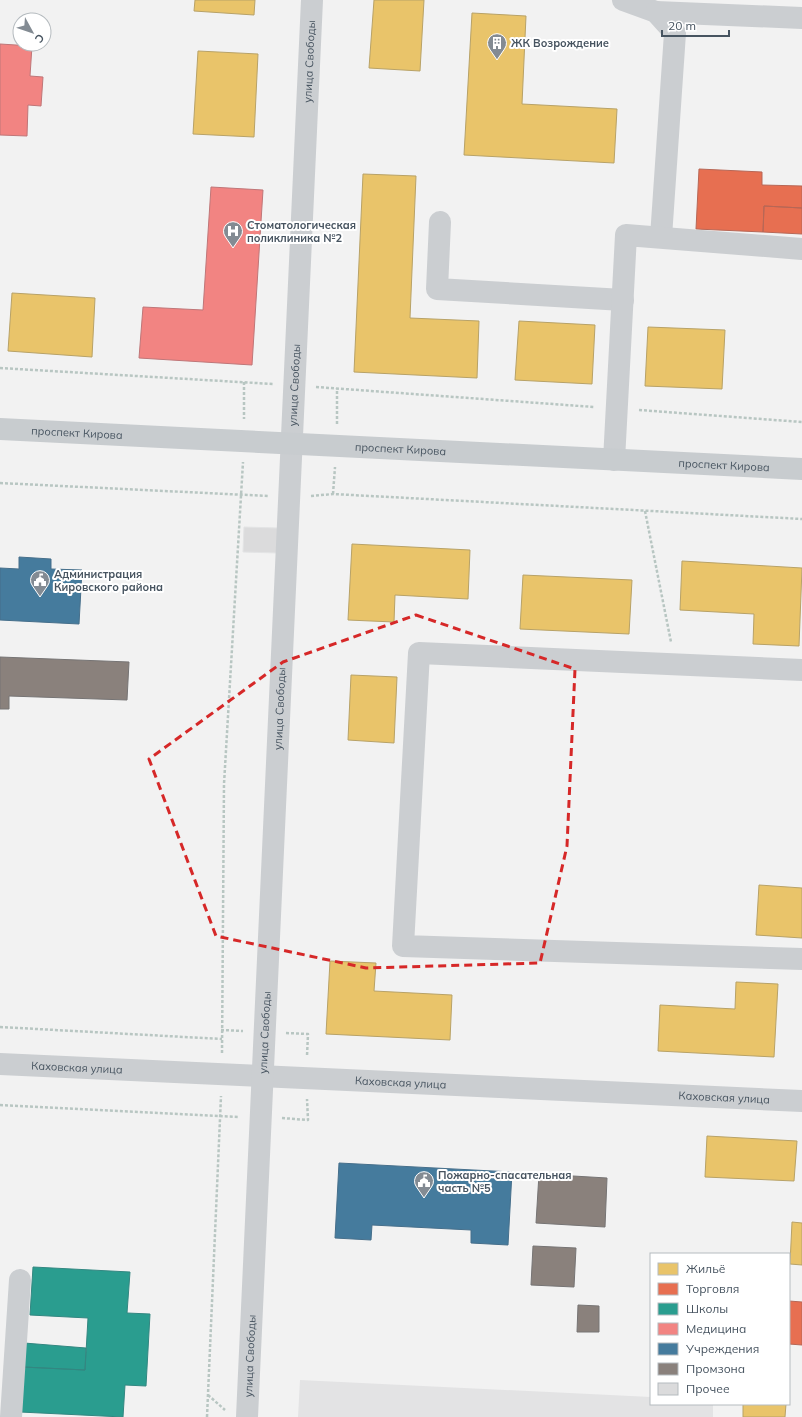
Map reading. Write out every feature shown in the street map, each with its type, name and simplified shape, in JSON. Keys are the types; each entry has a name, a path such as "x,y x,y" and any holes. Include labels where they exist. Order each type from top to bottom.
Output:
{"main road":[{"name":"проспект Кирова","path":"0,429 802,468"}],"street":[{"name":"улица Свободы","path":"237,1415 263,1077 312,0"},
{"path":"623,0 656,12 802,18"},
{"path":"656,12 675,34 661,237"},
{"path":"440,222 437,289 623,300"},
{"path":"614,460 626,235 802,249"},
{"path":"802,670 419,653 403,946 802,959"},
{"name":"Каховская улица","path":"0,1064 802,1101"},
{"path":"11,1417 20,1280"}],"path":[{"path":"0,368 294,385 802,422"},
{"path":"0,483 289,497 333,494 802,519"},
{"path":"207,1417 222,1074 224,784 241,495"},
{"path":"645,511 675,665"},
{"path":"0,1027 222,1039"},
{"path":"0,1105 220,1117"},
{"path":"208,1395 237,1415"}],"highlighted area":[{"path":"416,615 575,669 567,846 540,963 366,968 216,936 149,759 283,662"}],"shaded area":[{"path":"300,1380 650,1397 650,1405 713,1405 713,1417 298,1417"}],"building: Жильё":[{"path":"195,0 255,0 254,15 194,11"},
{"path":"374,0 424,0 420,71 369,68"},
{"name":"ЖК Возрождение","path":"472,13 526,16 522,104 617,109 614,163 464,155"},
{"path":"198,51 258,54 254,137 193,134"},
{"path":"363,174 416,176 410,318 479,321 477,378 354,372"},
{"path":"12,293 95,298 92,357 8,351"},
{"path":"519,321 595,325 592,384 515,380"},
{"path":"648,327 725,330 722,389 645,386"},
{"path":"352,544 470,550 468,599 395,595 394,622 348,620"},
{"path":"682,561 802,568 799,646 753,644 754,614 680,610"},
{"path":"523,575 632,580 629,634 520,629"},
{"path":"351,675 397,677 394,743 348,740"},
{"path":"759,885 802,888 802,938 756,935"},
{"path":"330,961 376,963 374,991 452,995 450,1040 326,1034"},
{"path":"736,982 778,984 774,1057 658,1051 660,1005 735,1009"},
{"path":"707,1136 797,1141 794,1181 705,1177"},
{"path":"792,1222 802,1223 802,1265 790,1264"},
{"path":"743,1405 786,1405 785,1417 743,1417"}],"building: Торговля":[{"path":"699,169 762,172 762,185 802,186 802,208 764,206 763,232 696,229"},
{"path":"764,206 802,208 802,234 763,232"},
{"path":"790,1301 802,1302 802,1345 790,1344"}],"building: Школы":[{"path":"33,1267 130,1272 127,1313 150,1314 146,1386 125,1385 123,1417 20,1412 23,1367 85,1370 88,1318 30,1315"},
{"path":"24,1343 86,1348 85,1370 23,1367"}],"building: Медицина":[{"path":"0,44 12,45 12,52 32,52 30,76 43,77 41,106 28,105 27,136 0,135"},
{"name":"Стоматологическая поликлиника №2","path":"211,187 263,190 252,365 139,358 143,307 203,310"}],"building: Учреждения":[{"name":"Администрация Кировского района","path":"19,557 51,559 51,569 82,570 79,624 0,620 0,568 19,569"},
{"name":"Пожарно-спасательная часть №5","path":"339,1163 512,1172 508,1245 471,1243 471,1230 372,1225 371,1240 335,1238"}],"building: Промзона":[{"path":"0,657 129,662 127,700 9,696 9,709 0,709"},
{"path":"539,1174 607,1178 605,1227 536,1223"},
{"path":"533,1246 576,1248 574,1287 531,1285"},
{"path":"578,1305 599,1306 599,1332 577,1332"}],"building: Прочее":[{"path":"244,527 278,528 277,553 243,552"}],"place":[{"name":"ЖК Возрождение","path":"497,60"},
{"name":"Стоматологическая поликлиника №2","path":"233,248"},
{"name":"Администрация Кировского района","path":"40,597"},
{"name":"Пожарно-спасательная часть №5","path":"424,1198"}]}
